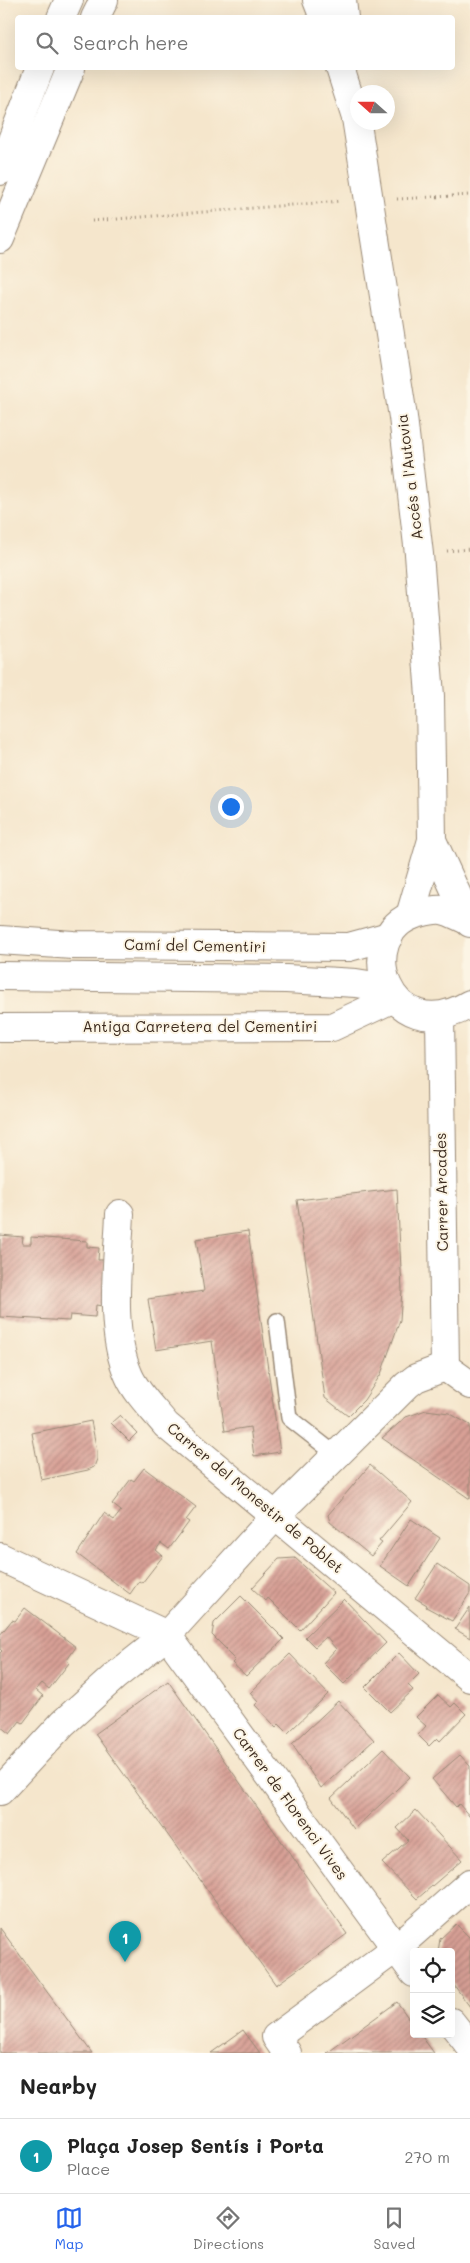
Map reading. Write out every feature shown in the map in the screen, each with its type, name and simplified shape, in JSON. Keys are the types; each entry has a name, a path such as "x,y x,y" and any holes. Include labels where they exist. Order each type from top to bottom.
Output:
{"main road":[{"path":"62,15 69,0"},
{"path":"96,15 104,0"},
{"path":"317,0 323,15"},
{"path":"342,0 344,15"},
{"path":"0,171 39,70"},
{"path":"0,239 70,70"},
{"path":"341,70 350,99"},
{"path":"350,70 352,85"},
{"name":"Accés a l'Autovia","path":"358,130 403,417 419,554 430,696 432,840"},
{"path":"410,916 432,840"},
{"path":"432,840 469,921"},
{"path":"459,1013 419,1015 405,1008 391,993 382,969 384,950 389,936 400,923 410,916 429,910 443,910 469,921"},
{"name":"Camí del Cementiri","path":"0,940 74,945 349,947 389,936"},
{"name":"Camí del Cementiri","path":"0,976 286,979 356,982 391,993"},
{"name":"Antiga Carretera del Cementiri","path":"0,1028 332,1027 391,993"},
{"name":"Carrer Arcades","path":"445,1367 459,1013"},
{"name":"Carrer del Monestir de Poblet","path":"120,1214 116,1334 129,1377 166,1425 470,1678"},
{"path":"0,1791 63,1724 114,1677 167,1634 276,1515 335,1454 416,1378 445,1367 470,1385"},
{"path":"0,1557 167,1634"},
{"name":"Carrer de Florenci Vives","path":"167,1634 410,1968"},
{"path":"287,2053 276,2036 395,1948 470,1883"},
{"path":"455,2027 470,2046"}],"lane":[{"path":"277,1321 289,1418 335,1454"}],"path":[{"path":"92,221 370,200 470,195"}],"building":[{"path":"397,1189 402,1290 400,1320 381,1374 364,1400 348,1416 325,1398 297,1200"},
{"path":"248,1231 280,1452 254,1456 250,1427 225,1431 212,1341 156,1350 148,1299 204,1291 196,1239"},
{"path":"0,1235 23,1237 22,1244 31,1244 31,1237 87,1241 87,1247 99,1248 98,1260 105,1260 102,1306 96,1305 95,1317 70,1315 69,1321 0,1317"},
{"path":"426,1410 449,1413 470,1425 470,1499 382,1438 406,1417"},
{"path":"120,1415 137,1433 129,1441 111,1423"},
{"path":"91,1421 97,1451 94,1467 41,1480 32,1433"},
{"path":"370,1465 412,1502 379,1541 382,1543 371,1556 330,1522 328,1515"},
{"path":"144,1468 196,1507 186,1520 189,1522 169,1549 161,1543 156,1550 163,1556 142,1583 139,1581 130,1594 77,1554 104,1513 114,1520 121,1511 112,1504 131,1479 134,1481"},
{"path":"411,1519 440,1538 409,1586 380,1566"},
{"path":"295,1558 334,1593 300,1630 268,1598 266,1601 252,1588 279,1559"},
{"path":"437,1564 470,1586 470,1593 452,1621 426,1607 427,1605 415,1598"},
{"path":"241,1596 284,1639 246,1676 232,1663 235,1660 212,1635 214,1623"},
{"path":"344,1599 386,1643 344,1684 323,1663 336,1649 326,1637 315,1647 305,1637"},
{"path":"470,1607 470,1638 455,1629"},
{"path":"25,1608 76,1647 67,1660 69,1663 49,1689 42,1683 36,1690 43,1696 23,1723 20,1721 10,1734 0,1726 0,1653 2,1651 0,1649 0,1635"},
{"path":"399,1653 419,1674 408,1685 413,1690 390,1712 365,1687"},
{"path":"290,1654 328,1694 288,1733 279,1724 276,1727 255,1705 258,1702 250,1693"},
{"path":"168,1681 347,1934 276,1985 95,1734"},
{"path":"438,1695 451,1707 455,1703 466,1714 440,1741 437,1738 429,1746 418,1735 426,1726 416,1717"},
{"path":"338,1701 374,1740 321,1788 292,1744"},
{"path":"383,1749 410,1777 354,1829 331,1798"},
{"path":"460,1755 470,1766 470,1817 459,1804 456,1807 432,1779"},
{"path":"416,1810 462,1860 417,1899 382,1863 408,1840 397,1828"},
{"path":"456,1924 470,1938 470,2007 455,1986 455,1948 439,1948 440,1939"},
{"path":"0,1928 92,2053 0,2053"},
{"path":"397,2002 410,2020 410,2038 423,2038 434,2053 327,2053"},
{"path":"243,2030 260,2053 211,2053"}],"place":[{"name":"Plaça Josep Sentís i Porta","path":"125,1962"}]}
